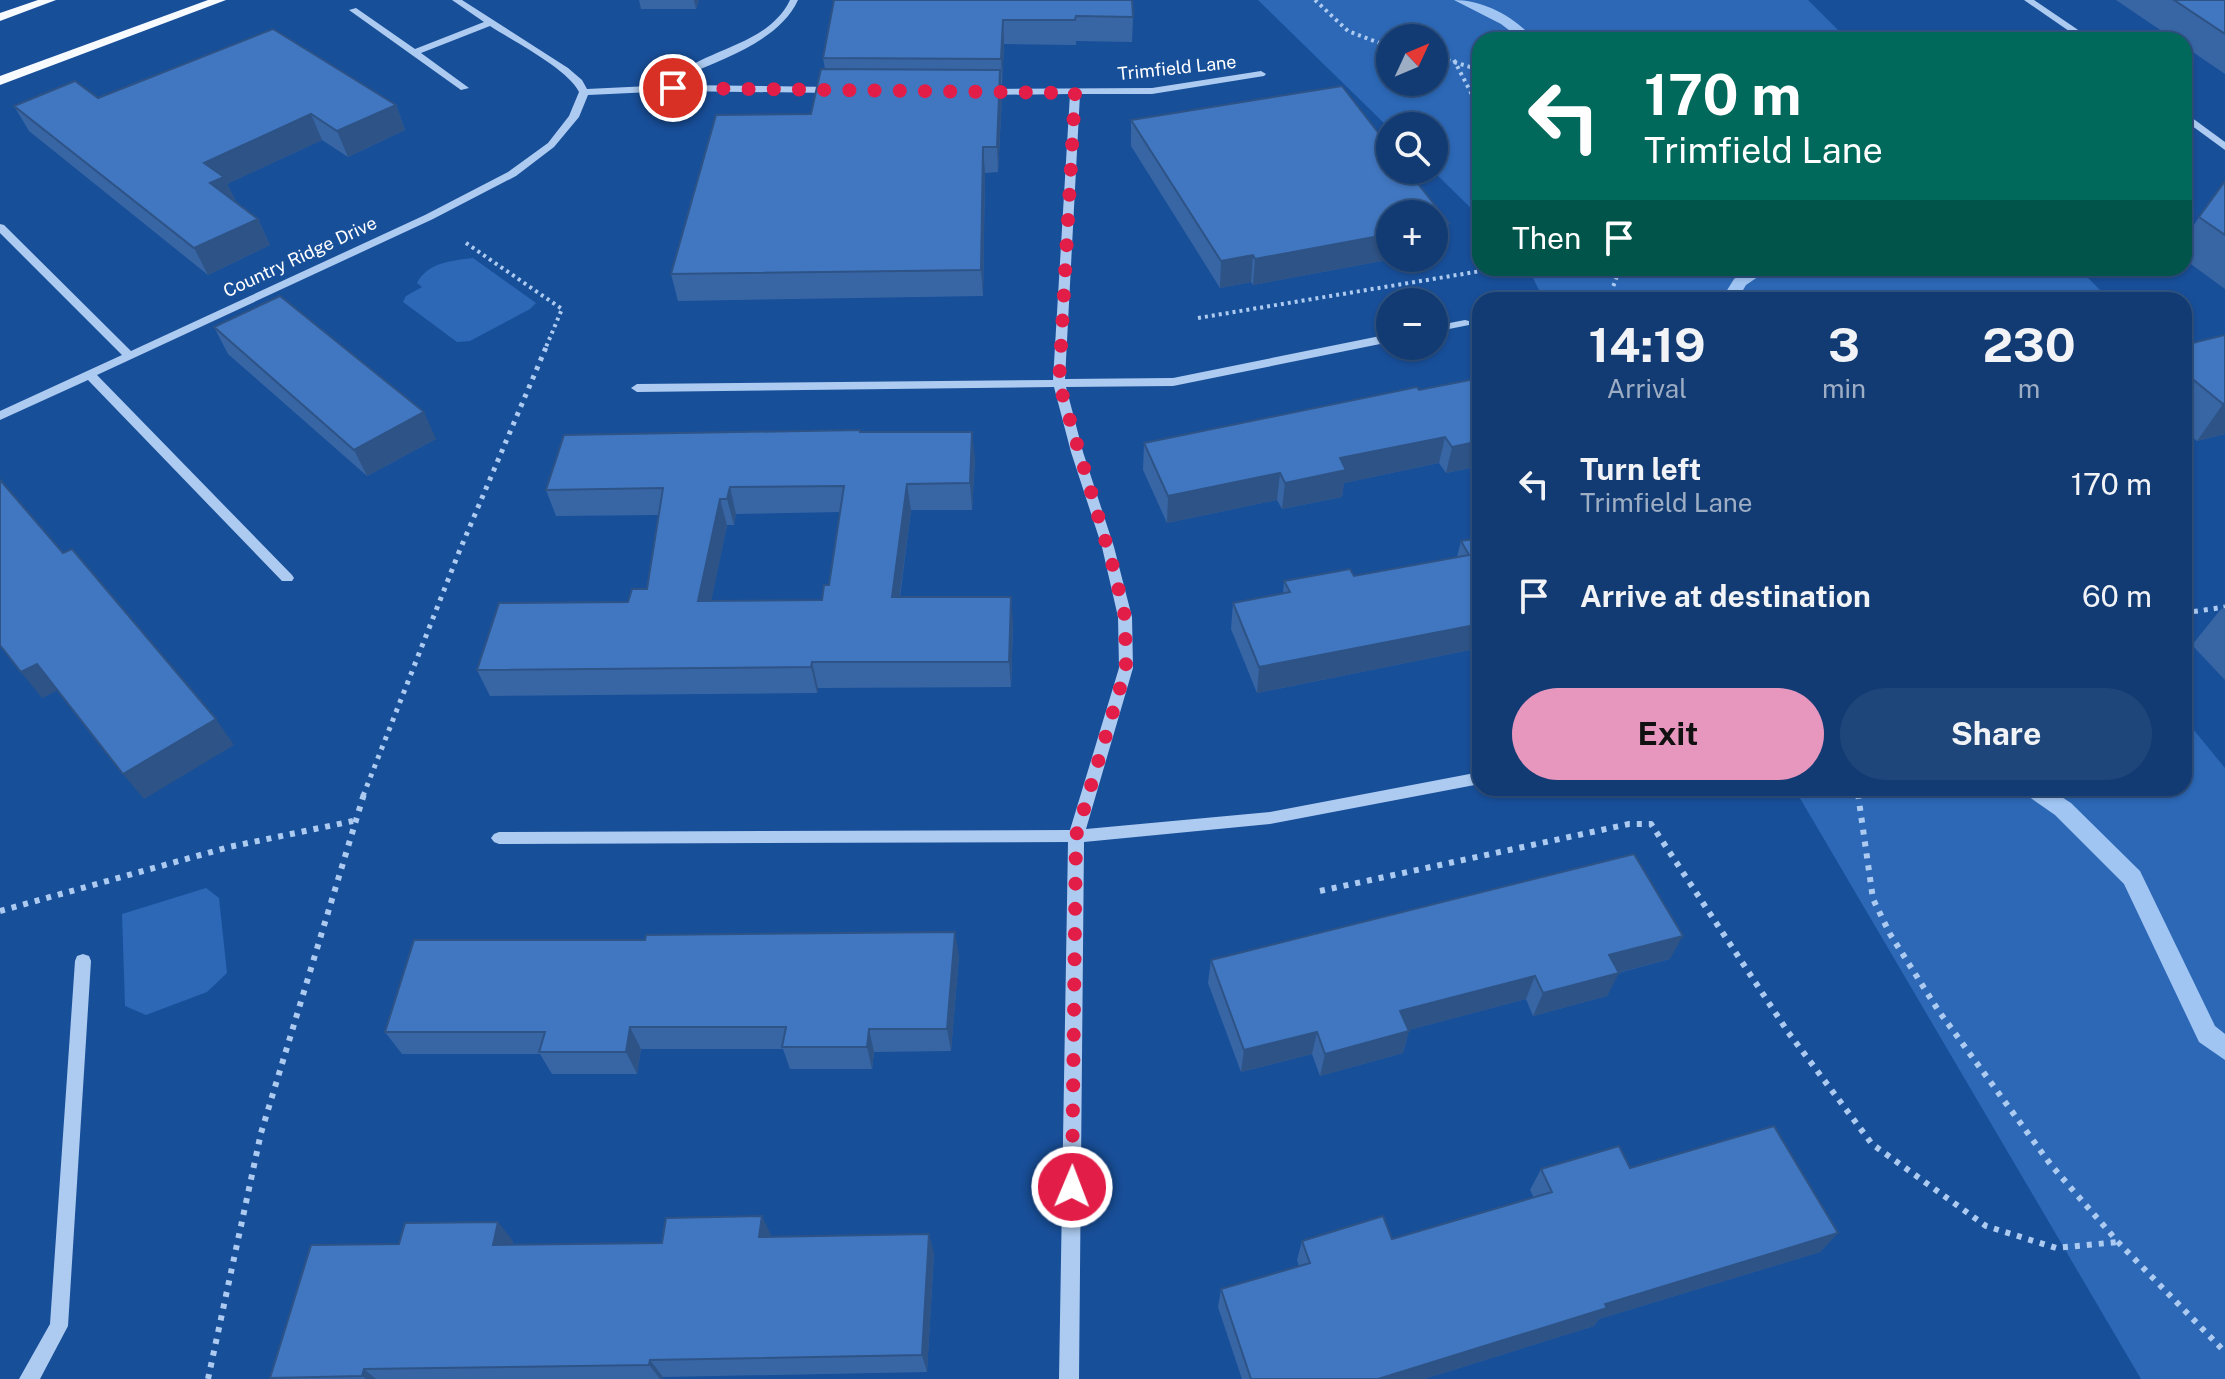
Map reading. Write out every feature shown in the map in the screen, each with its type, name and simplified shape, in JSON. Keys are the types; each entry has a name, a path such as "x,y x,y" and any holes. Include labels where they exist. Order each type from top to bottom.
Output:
{"main road":[{"path":"0,17 50,0"},
{"path":"0,81 220,0"}],"street":[{"path":"456,0 565,70 579,82 584,92 673,88 852,90"},
{"path":"673,88 682,74 773,28 792,10 794,0"},
{"path":"2028,0 2076,32"},
{"path":"353,10 464,88"},
{"path":"413,53 491,22"},
{"name":"Trimfield Lane","path":"979,91 1152,91 1261,74"},
{"name":"Country Ridge Drive","path":"0,416 429,217 512,174 551,145 574,117 584,92"},
{"path":"1069,1379 1076,836 1126,668 1125,617 1108,547 1077,452 1059,383 1075,93"},
{"path":"2192,121 2225,147"},
{"path":"0,227 129,356"},
{"path":"1448,326 1465,323"},
{"path":"637,388 1173,382 1376,341"},
{"path":"89,374 287,578"},
{"path":"499,838 1076,836 1270,818 1472,780"},
{"path":"29,1379 59,1326 83,961"}],"path":[{"path":"1315,0 1336,23 1361,41 1376,44"},
{"path":"1448,59 1472,67"},
{"path":"1454,60 1472,95"},
{"path":"208,1379 261,1133 353,821 459,552 562,309 429,217"},
{"path":"1198,318 1472,272"},
{"path":"2192,612 2225,607"},
{"path":"1858,796 1873,899 1890,934 1994,1090 2051,1165 2118,1242 2225,1352"},
{"path":"0,911 229,847 353,821"},
{"path":"1320,891 1629,824 1651,824 1788,1032 1872,1144 1986,1226 2056,1248 2118,1242"}],"shaded area":[{"path":"1258,0 1808,0 1840,32 1472,32 1472,209 1446,184 1448,112 1376,112 1376,115"},
{"path":"473,258 536,303 470,341 457,342 403,302 406,296 422,287 417,283 427,271 441,264"},
{"path":"1532,276 2086,276 2102,292 1540,292"},
{"path":"2192,728 2225,768 2225,1379 2141,1379 1799,796 2192,796"},
{"path":"206,888 219,898 227,973 207,992 146,1015 125,1006 122,914"}],"building":[{"path":"834,0 1132,0 1133,17 1003,20 1001,59 823,58"},
{"path":"2174,0 2225,0 2225,34"},
{"path":"273,29 396,105 337,131 311,114 204,163 224,177 210,183 258,219 194,248 14,106 75,81 98,98"},
{"path":"821,69 1000,70 997,147 983,147 981,270 671,274 716,115 811,114"},
{"path":"1342,86 1376,130 1376,184 1418,184 1431,200 1376,200 1376,237 1255,259 1253,255 1221,261 1131,120"},
{"path":"2225,181 2225,235 2199,217"},
{"path":"280,296 424,412 354,450 214,327"},
{"path":"2225,335 2225,403 2192,379 2192,343"},
{"path":"1472,380 1472,443 1452,447 1445,437 1340,458 1346,470 1285,483 1280,473 1168,496 1144,443 1417,387 1419,390"},
{"path":"860,430 972,432 970,483 907,484 892,597 1011,597 1009,662 812,662 811,667 477,670 499,603 628,602 632,589 647,589 663,488 546,490 564,435","holes":["844,486 829,585 824,585 822,600 698,601 720,499 727,499 730,487"]},
{"path":"0,480 63,553 72,549 216,719 123,774 37,664 21,672 0,645"},
{"path":"1472,539 1472,626 1259,667 1233,603 1290,592 1284,581 1350,569 1354,576 1469,555 1461,541"},
{"path":"1634,854 1683,936 1609,955 1619,973 1543,993 1535,976 1400,1011 1409,1031 1325,1054 1317,1032 1244,1050 1211,960"},
{"path":"955,932 947,1029 869,1029 867,1047 782,1047 786,1027 630,1027 626,1052 539,1052 545,1032 385,1032 414,940 645,940 646,935"},
{"path":"1774,1126 1838,1233 1605,1304 1607,1308 1378,1379 1251,1379 1221,1289 1310,1263 1302,1241 1383,1216 1392,1239 1552,1192 1541,1169 1619,1146 1630,1168"},
{"path":"762,1216 759,1237 929,1234 922,1355 650,1360 649,1365 364,1369 362,1376 270,1378 311,1245 399,1244 405,1223 498,1222 493,1245 662,1243 666,1218"}],"waterway":[{"path":"1460,0 1497,16 1520,32"},
{"path":"1734,292 1740,282 1750,276"},
{"path":"2044,796 2063,809 2132,878 2207,1034 2225,1049"}],"route":[{"path":"673,88 1075,93 1059,383 1114,570 1125,617 1126,668 1076,836 1072,1187"}]}
